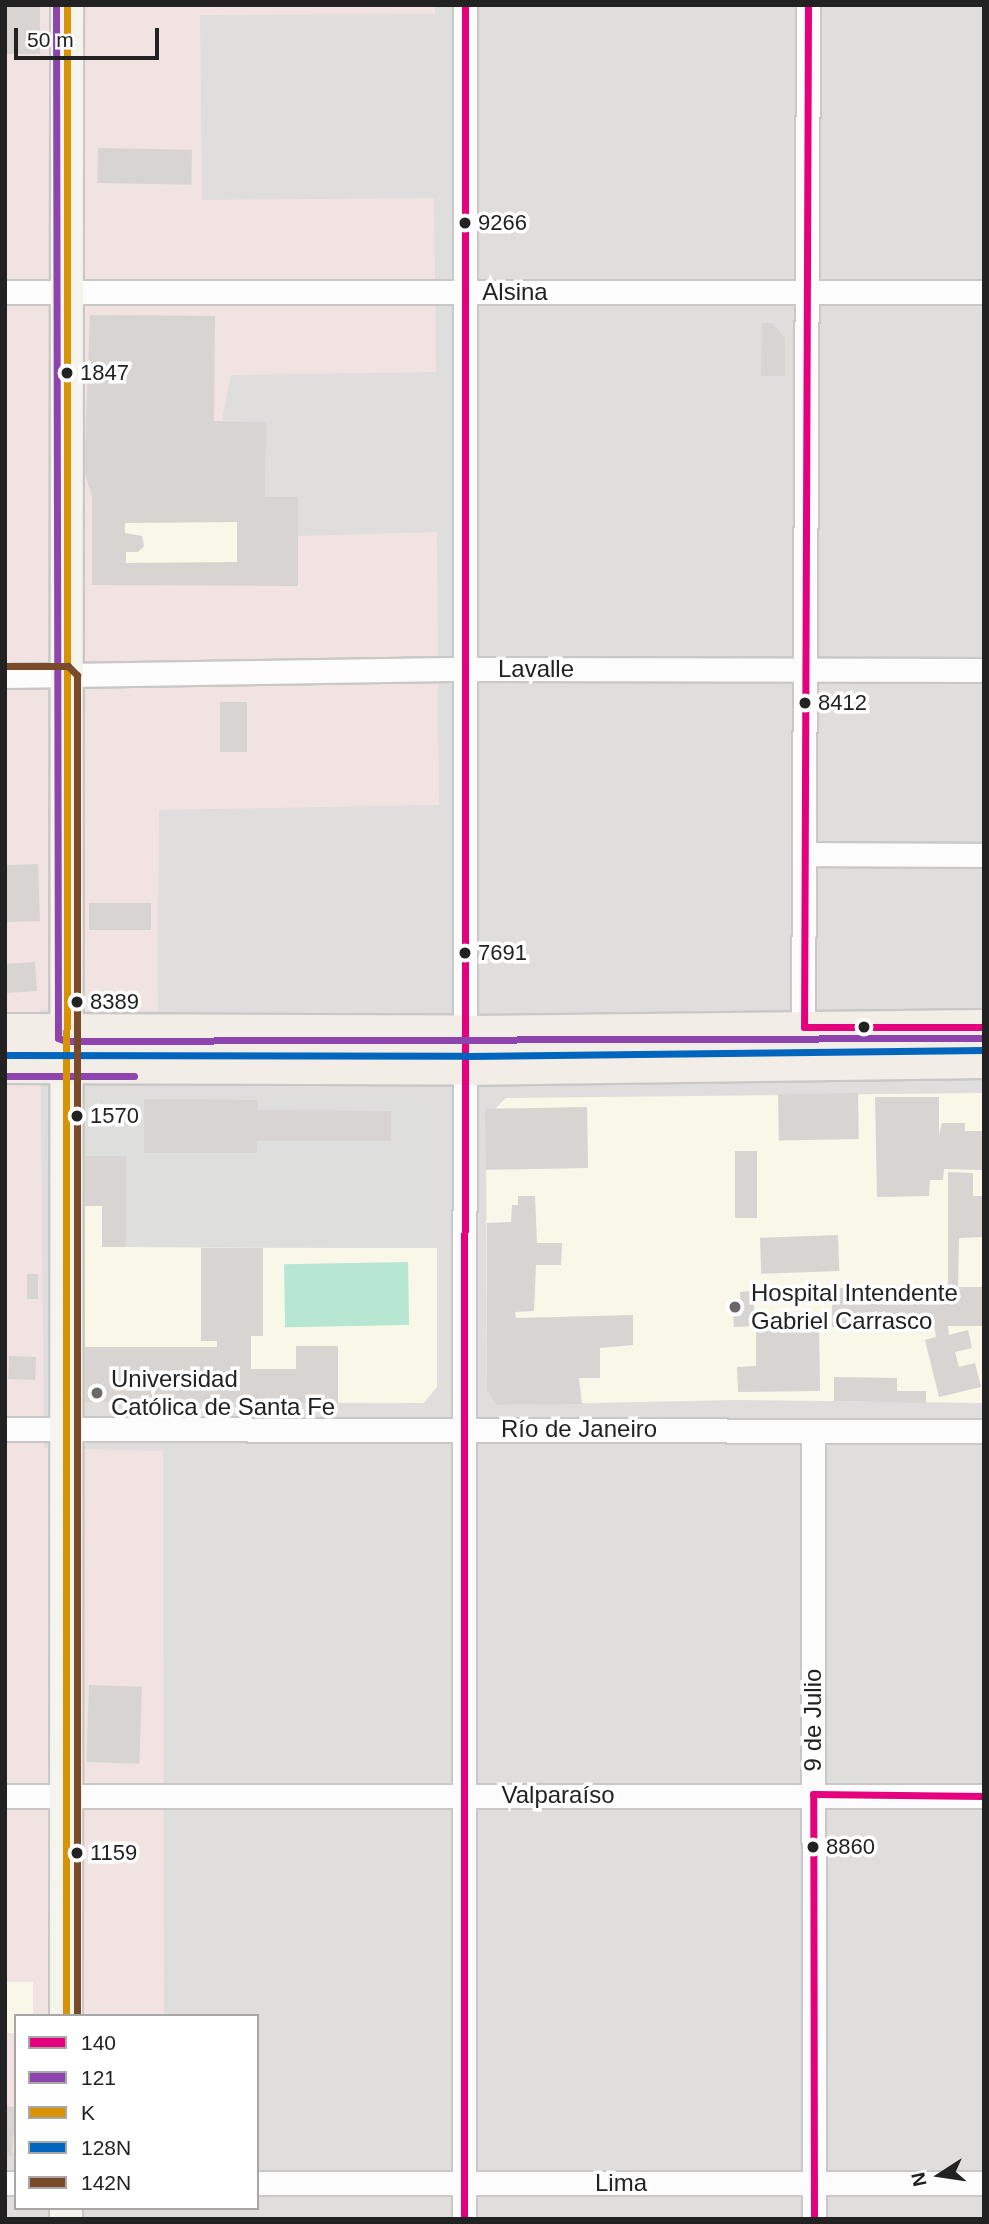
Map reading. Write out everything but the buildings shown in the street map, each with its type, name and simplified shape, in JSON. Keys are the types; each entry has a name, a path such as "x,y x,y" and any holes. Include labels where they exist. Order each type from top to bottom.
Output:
{"main road":[{"path":"66,2014 67,5"},
{"path":"5,1031 66,1048 467,1067 984,1027"},
{"path":"5,1065 66,1048 467,1033 803,1043 984,1060"}],"street":[{"path":"464,2219 467,1067 465,5"},
{"path":"803,1043 808,5"},
{"name":"Alsina","path":"5,292 984,292"},
{"name":"Lavalle","path":"5,676 465,668 984,670"},
{"path":"804,854 984,855"},
{"name":"Río de Janeiro","path":"5,1429 984,1431"},
{"name":"9 de Julio","path":"813,1431 814,2219"},
{"name":"Valparaíso","path":"5,1796 984,1796"},
{"name":"Lima","path":"259,2183 984,2183"}],"shaded area":[{"path":"5,5 984,5 984,2219 5,2219"},
{"path":"5,5 435,5 435,14 200,15 202,200 434,198 436,372 231,375 222,420 266,422 265,497 298,497 298,536 437,532 439,805 159,810 158,1011 40,1010 44,1448 163,1451 164,2014 14,2014 14,2152 5,2151"},
{"path":"92,497 298,497 298,585 92,585"},
{"name":"Hospital Intendente Gabriel Carrasco","path":"984,1093 984,1403 735,1400 497,1405 487,1391 486,1118 506,1098"},
{"path":"98,1099 437,1100 437,1248 126,1247 126,1156 85,1156 85,1108"},
{"path":"102,1156 126,1156 126,1247 437,1248 437,1387 424,1403 85,1402 85,1206 102,1206"},
{"path":"5,1982 33,1982 33,2014 14,2014 14,2033 5,2033"}],"green space":[{"path":"408,1262 409,1325 285,1327 284,1264"}],"transit line":[{"name":"121","path":"56,5 58,1038 66,1041 984,1038"},
{"name":"K","path":"66,2014 67,5"},
{"name":"140","path":"464,2219 465,5"},
{"name":"140","path":"808,5 804,1027 984,1027"},
{"name":"142N","path":"5,666 68,666 77,675 77,2014"},
{"name":"128N","path":"5,1055 467,1056 984,1050"},
{"name":"121","path":"5,1076 134,1076"},
{"name":"140","path":"814,2219 813,1794 984,1796"}],"place":[{"name":"9266","path":"465,223"},
{"name":"1847","path":"67,373"},
{"name":"8412","path":"805,703"},
{"name":"7691","path":"465,953"},
{"name":"8389","path":"77,1002"},
{"name":"1570","path":"77,1116"},
{"name":"Hospital Intendente Gabriel Carrasco","path":"735,1307"},
{"name":"Universidad Católica de Santa Fe","path":"97,1393"},
{"name":"8860","path":"813,1847"},
{"name":"1159","path":"77,1853"}]}
